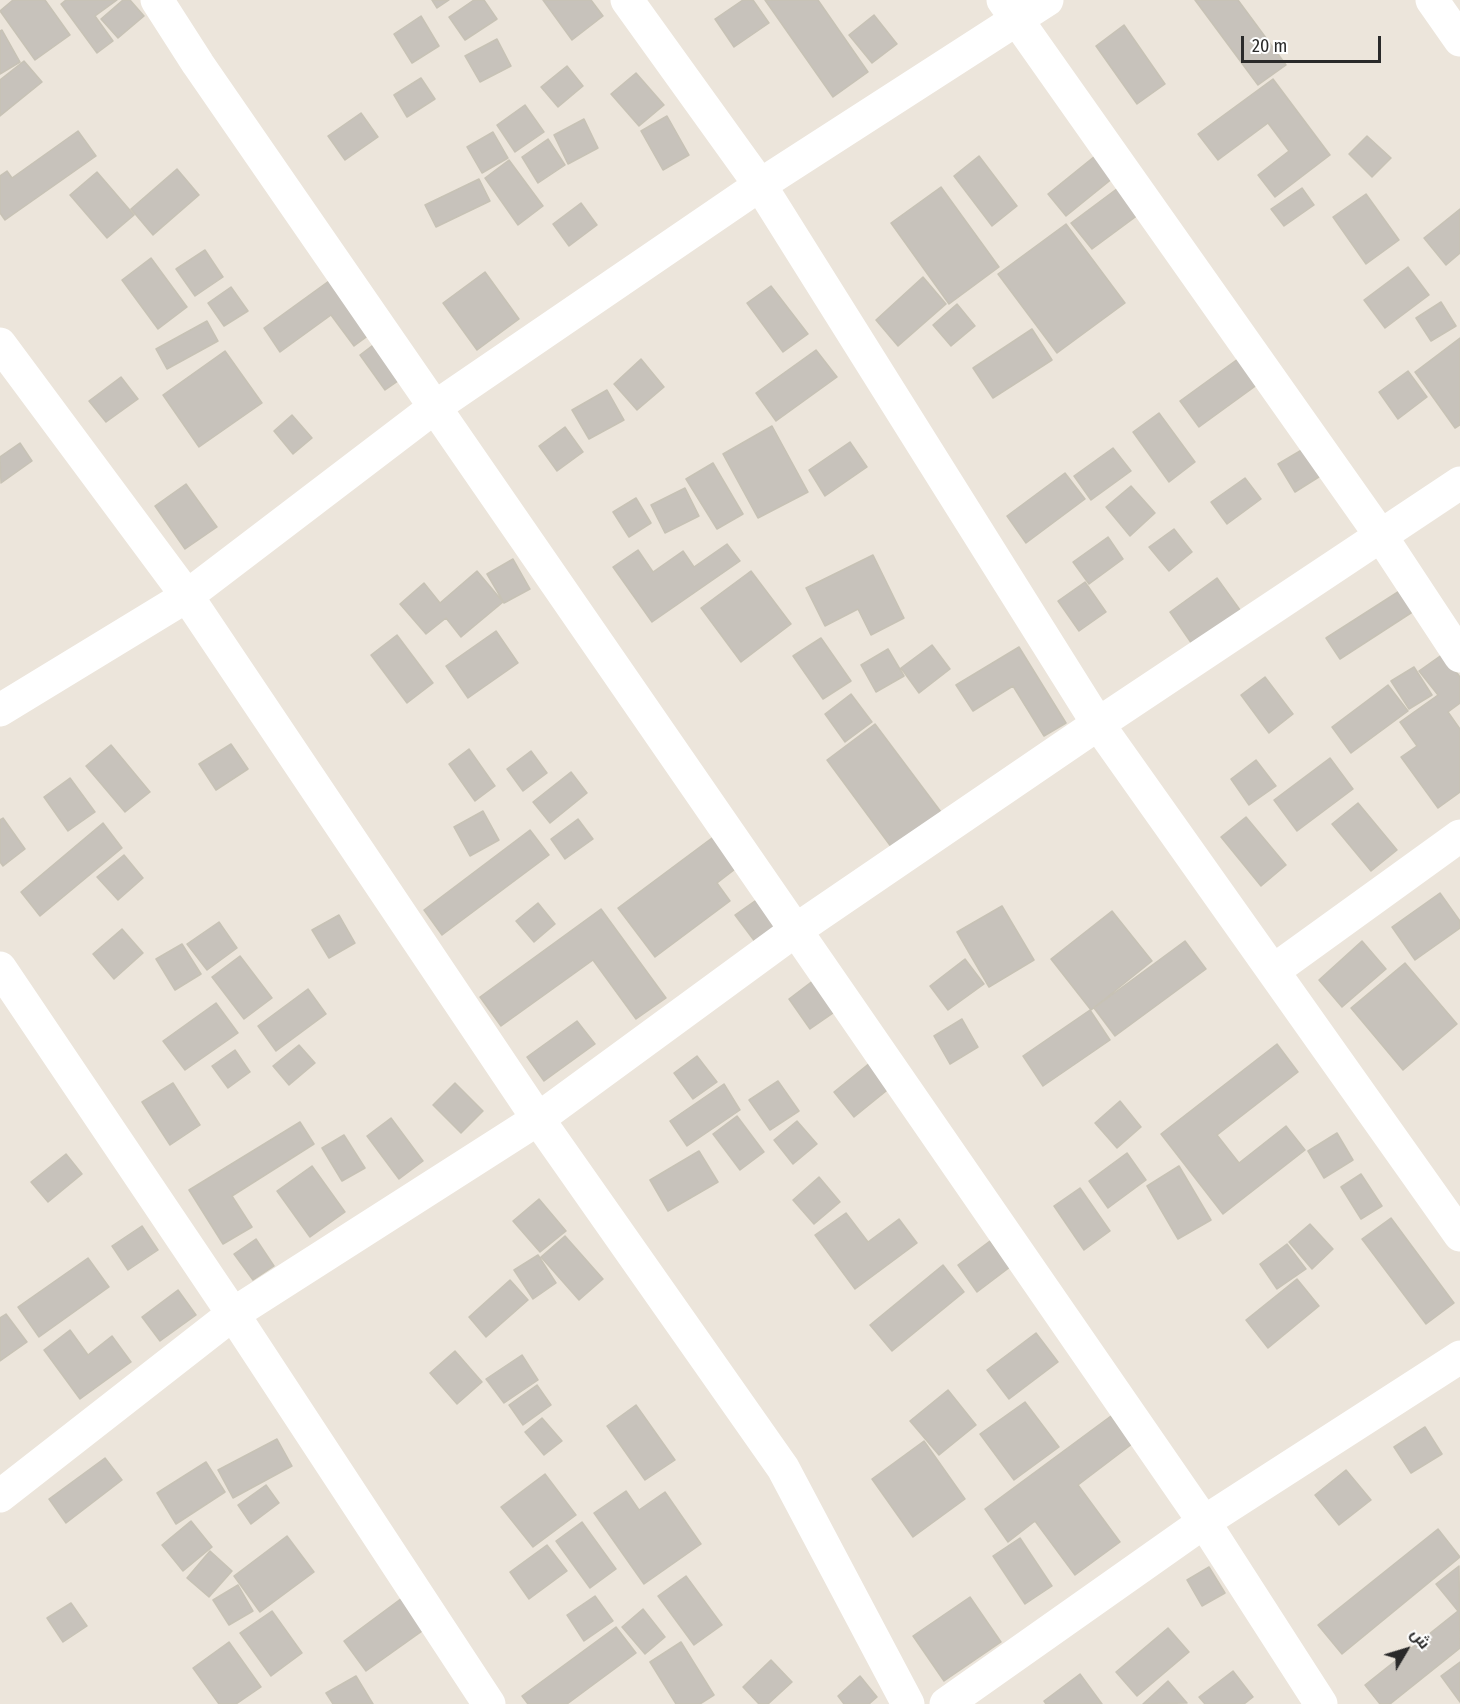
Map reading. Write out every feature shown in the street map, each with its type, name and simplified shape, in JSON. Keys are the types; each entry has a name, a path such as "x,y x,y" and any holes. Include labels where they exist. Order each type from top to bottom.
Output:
{"street":[{"path":"157,0 198,64 1204,1522 1321,1704"},
{"path":"627,0 760,185 1098,724 1460,1235"},
{"path":"0,710 187,596 435,407 760,185 1009,10 1047,0"},
{"path":"1432,0 1460,40"},
{"path":"1009,10 1381,536 1460,656"},
{"path":"0,344 187,596 538,1119 783,1468 908,1704"},
{"path":"0,1496 233,1314 538,1119 796,930 1098,724 1460,483"},
{"path":"1273,971 1460,836"},
{"path":"0,968 233,1314 489,1704"},
{"path":"946,1704 1204,1522 1460,1357"}],"building":[{"path":"13,0 45,0 70,35 35,60 0,11"},
{"path":"66,0 117,0 95,16 113,41 97,53 61,4"},
{"path":"123,0 130,0 144,16 118,38 101,19"},
{"path":"432,0 449,0 437,8"},
{"path":"474,0 484,0 497,19 465,40 449,17"},
{"path":"543,0 591,0 603,16 572,40"},
{"path":"743,0 753,0 769,23 734,47 715,19"},
{"path":"765,0 818,0 868,72 833,97"},
{"path":"1195,0 1238,0 1286,65 1258,85"},
{"path":"874,15 897,44 872,63 849,35"},
{"path":"421,16 439,46 412,63 394,34"},
{"path":"1124,25 1165,84 1137,104 1096,46"},
{"path":"2,30 20,62 0,74 0,31"},
{"path":"497,39 511,66 480,82 465,56"},
{"path":"24,61 42,82 0,116 0,80"},
{"path":"567,66 583,86 558,107 541,87"},
{"path":"636,73 664,105 639,126 611,94"},
{"path":"421,78 435,99 407,117 394,95"},
{"path":"1273,79 1330,155 1275,197 1258,175 1289,151 1268,123 1218,160 1198,134"},
{"path":"525,105 544,132 515,152 497,125"},
{"path":"361,113 378,137 345,160 328,136"},
{"path":"667,116 689,155 663,170 641,131"},
{"path":"584,119 598,148 568,164 554,135"},
{"path":"78,131 96,156 5,220 0,213 0,176 7,171 12,178"},
{"path":"493,132 508,158 482,173 467,147"},
{"path":"1367,136 1391,158 1372,177 1349,154"},
{"path":"548,139 565,165 538,183 522,157"},
{"path":"979,156 1017,206 992,226 954,176"},
{"path":"1095,156 1113,178 1066,216 1048,194"},
{"path":"509,160 543,206 518,225 485,178"},
{"path":"177,169 199,195 153,235 131,209"},
{"path":"97,172 134,215 107,238 70,195"},
{"path":"479,179 490,201 436,227 425,205"},
{"path":"941,187 999,267 949,304 891,223"},
{"path":"1118,188 1138,215 1092,249 1071,223"},
{"path":"1302,188 1314,205 1284,226 1271,209"},
{"path":"1366,194 1399,240 1366,264 1333,217"},
{"path":"581,203 597,225 569,246 553,224"},
{"path":"1460,209 1460,253 1446,265 1424,238"},
{"path":"1066,224 1125,303 1057,353 998,274"},
{"path":"205,250 223,277 195,296 176,269"},
{"path":"151,258 187,307 158,329 122,280"},
{"path":"1408,267 1429,295 1385,328 1364,300"},
{"path":"485,272 519,319 477,350 443,303"},
{"path":"340,273 380,327 354,346 331,315 280,352 264,328"},
{"path":"923,277 946,304 898,346 876,320"},
{"path":"771,286 808,334 783,352 747,303"},
{"path":"231,287 248,311 224,326 208,303"},
{"path":"1441,302 1456,326 1431,341 1416,318"},
{"path":"957,304 975,326 951,346 933,325"},
{"path":"207,321 218,341 167,369 156,349"},
{"path":"1032,329 1052,360 993,398 973,368"},
{"path":"385,336 411,372 385,390 360,355"},
{"path":"1460,338 1460,425 1455,428 1415,372"},
{"path":"816,350 837,377 776,421 756,393"},
{"path":"225,351 262,403 199,447 163,395"},
{"path":"1242,356 1261,382 1199,427 1180,401"},
{"path":"641,359 664,387 637,410 614,384"},
{"path":"1408,371 1427,397 1398,419 1379,392"},
{"path":"121,377 138,399 106,422 89,401"},
{"path":"607,390 624,420 589,439 572,410"},
{"path":"1159,413 1195,462 1169,482 1133,432"},
{"path":"292,415 312,438 293,454 274,431"},
{"path":"772,426 808,492 758,518 723,454"},
{"path":"565,427 583,452 557,471 539,446"},
{"path":"850,442 867,467 825,496 809,470"},
{"path":"20,443 32,461 1,483 0,457"},
{"path":"1113,448 1131,471 1091,500 1074,476"},
{"path":"1305,448 1322,475 1295,492 1278,464"},
{"path":"713,463 743,514 717,529 686,479"},
{"path":"1065,473 1085,499 1026,543 1007,516"},
{"path":"1245,478 1261,499 1227,524 1211,502"},
{"path":"186,484 217,527 185,549 155,506"},
{"path":"1131,486 1155,513 1130,536 1106,507"},
{"path":"685,488 699,516 665,533 651,505"},
{"path":"636,498 651,523 629,537 613,512"},
{"path":"1174,529 1192,552 1169,571 1149,547"},
{"path":"1108,537 1123,559 1089,584 1073,562"},
{"path":"727,544 740,561 652,622 613,567 638,550 653,572 683,551 694,567"},
{"path":"873,555 904,618 871,635 858,609 825,626 806,588"},
{"path":"513,559 530,589 504,603 487,574"},
{"path":"477,571 503,602 461,637 446,618 426,634 400,604 424,583 440,603"},
{"path":"751,571 791,624 741,662 701,608"},
{"path":"1217,578 1240,610 1192,644 1170,612"},
{"path":"1085,582 1106,612 1079,631 1058,601"},
{"path":"1401,590 1414,611 1340,659 1326,638"},
{"path":"496,631 518,663 468,698 446,666"},
{"path":"397,635 433,683 407,703 371,655"},
{"path":"821,638 851,681 823,699 793,656"},
{"path":"932,645 950,669 919,693 901,668"},
{"path":"1019,647 1066,723 1044,736 1013,686 973,711 956,685"},
{"path":"888,649 904,676 876,692 861,665"},
{"path":"1443,654 1460,677 1460,703 1448,712 1460,729 1460,792 1438,808 1401,757 1417,746 1400,722 1438,695 1419,671"},
{"path":"1414,667 1432,695 1409,709 1391,681"},
{"path":"1265,677 1293,714 1269,733 1241,695"},
{"path":"1388,685 1408,711 1351,753 1332,727"},
{"path":"851,694 872,722 845,742 825,714"},
{"path":"875,724 941,812 892,848 827,760"},
{"path":"231,744 248,769 216,790 199,764"},
{"path":"111,745 150,792 125,812 86,766"},
{"path":"469,749 495,786 475,801 449,764"},
{"path":"531,751 547,773 523,791 507,769"},
{"path":"1330,758 1353,789 1297,831 1274,800"},
{"path":"1256,760 1276,786 1249,805 1231,779"},
{"path":"571,772 587,793 550,823 533,802"},
{"path":"70,778 95,812 68,831 44,797"},
{"path":"1358,803 1397,850 1371,871 1332,824"},
{"path":"483,811 499,840 470,856 454,827"},
{"path":"1246,817 1286,865 1261,886 1221,837"},
{"path":"3,818 25,849 3,866 0,862 0,820"},
{"path":"578,819 593,839 565,859 551,839"},
{"path":"103,823 122,848 40,916 21,892"},
{"path":"530,830 549,855 442,935 424,910"},
{"path":"720,832 743,863 717,883 730,901 655,957 618,908"},
{"path":"124,855 143,878 118,900 97,877"},
{"path":"1440,893 1460,921 1460,928 1415,960 1392,927"},
{"path":"762,896 782,923 756,943 735,915"},
{"path":"538,903 555,924 534,942 516,921"},
{"path":"1002,906 1034,960 989,987 957,932"},
{"path":"601,909 666,998 636,1019 593,960 501,1026 480,997"},
{"path":"1112,911 1152,961 1091,1010 1051,959"},
{"path":"339,915 355,943 329,958 312,930"},
{"path":"219,922 237,948 207,970 187,944"},
{"path":"122,929 143,953 114,979 93,954"},
{"path":"1185,941 1206,969 1115,1036 1094,1008"},
{"path":"1362,941 1386,969 1342,1007 1319,980"},
{"path":"182,944 201,974 175,990 156,959"},
{"path":"240,956 272,998 244,1019 212,977"},
{"path":"965,959 984,984 948,1010 930,986"},
{"path":"1405,963 1457,1024 1403,1070 1351,1008"},
{"path":"814,980 836,1011 810,1029 789,999"},
{"path":"308,989 326,1014 276,1051 258,1026"},
{"path":"216,1003 238,1033 185,1070 163,1041"},
{"path":"1090,1010 1110,1040 1043,1086 1023,1056"},
{"path":"962,1019 978,1047 950,1064 934,1036"},
{"path":"577,1021 595,1044 544,1081 527,1057"},
{"path":"1277,1044 1298,1072 1217,1135 1239,1163 1286,1126 1305,1150 1223,1214 1161,1134"},
{"path":"299,1045 315,1063 289,1085 273,1066"},
{"path":"235,1050 250,1072 228,1088 212,1066"},
{"path":"697,1056 717,1082 693,1099 674,1073"},
{"path":"871,1062 891,1087 854,1117 834,1092"},
{"path":"778,1081 799,1111 770,1130 749,1100"},
{"path":"173,1083 200,1125 170,1145 142,1102"},
{"path":"455,1083 483,1111 461,1133 433,1105"},
{"path":"724,1084 740,1110 687,1146 670,1121"},
{"path":"1120,1101 1141,1127 1117,1148 1095,1123"},
{"path":"737,1116 764,1152 740,1170 713,1134"},
{"path":"391,1118 423,1161 399,1179 367,1136"},
{"path":"797,1121 817,1144 793,1164 774,1140"},
{"path":"300,1122 314,1144 232,1196 252,1227 223,1244 189,1190"},
{"path":"1337,1133 1353,1160 1324,1178 1308,1151"},
{"path":"344,1135 365,1168 342,1181 322,1148"},
{"path":"699,1151 718,1182 668,1211 650,1180"},
{"path":"1127,1153 1146,1180 1108,1208 1089,1181"},
{"path":"66,1154 82,1174 48,1202 31,1182"},
{"path":"312,1166 345,1212 310,1237 277,1191"},
{"path":"1179,1166 1211,1220 1178,1239 1147,1186"},
{"path":"1361,1174 1382,1206 1361,1219 1341,1187"},
{"path":"819,1177 840,1202 814,1224 793,1200"},
{"path":"1080,1188 1110,1231 1084,1250 1054,1206"},
{"path":"539,1199 566,1231 540,1252 513,1221"},
{"path":"846,1213 868,1242 899,1219 917,1243 855,1289 815,1235"},
{"path":"1391,1218 1454,1303 1426,1324 1362,1239"},
{"path":"1310,1224 1333,1249 1312,1269 1289,1242"},
{"path":"142,1226 158,1250 128,1270 112,1246"},
{"path":"565,1236 603,1279 579,1300 541,1257"},
{"path":"256,1239 274,1266 253,1280 234,1254"},
{"path":"990,1241 1010,1267 977,1292 958,1265"},
{"path":"1287,1244 1306,1269 1277,1289 1260,1264"},
{"path":"538,1255 556,1283 533,1299 514,1270"},
{"path":"88,1258 109,1287 39,1337 18,1307"},
{"path":"943,1265 964,1292 892,1351 870,1325"},
{"path":"1297,1279 1319,1306 1268,1348 1246,1320"},
{"path":"510,1280 528,1300 486,1337 469,1317"},
{"path":"178,1290 196,1315 160,1341 142,1317"},
{"path":"6,1314 27,1342 0,1361 0,1318"},
{"path":"70,1330 88,1355 112,1336 131,1362 80,1399 44,1350"},
{"path":"1036,1333 1058,1362 1009,1399 987,1370"},
{"path":"455,1351 482,1382 457,1404 430,1373"},
{"path":"522,1355 538,1380 504,1403 486,1379"},
{"path":"537,1385 551,1405 523,1425 509,1405"},
{"path":"948,1390 976,1425 939,1455 910,1421"},
{"path":"1025,1402 1059,1447 1014,1480 980,1434"},
{"path":"636,1405 675,1460 645,1480 607,1426"},
{"path":"1111,1416 1132,1444 1078,1485 1120,1542 1075,1575 1035,1521 1008,1542 985,1509"},
{"path":"542,1418 562,1441 544,1455 525,1432"},
{"path":"1425,1427 1442,1454 1411,1473 1394,1447"},
{"path":"277,1439 292,1466 233,1498 218,1470"},
{"path":"924,1441 965,1499 913,1537 872,1479"},
{"path":"105,1458 122,1480 66,1523 49,1499"},
{"path":"206,1462 225,1492 176,1524 157,1493"},
{"path":"1346,1470 1371,1500 1339,1525 1315,1495"},
{"path":"545,1474 576,1515 533,1547 501,1507"},
{"path":"266,1485 279,1503 251,1524 238,1505"},
{"path":"626,1491 639,1510 665,1492 701,1544 644,1584 594,1513"},
{"path":"191,1521 212,1547 183,1571 162,1545"},
{"path":"582,1522 616,1569 590,1588 556,1541"},
{"path":"1438,1529 1460,1557 1342,1654 1318,1625"},
{"path":"287,1536 314,1572 260,1612 234,1576"},
{"path":"1020,1538 1052,1586 1025,1604 993,1556"},
{"path":"547,1545 567,1571 529,1599 510,1572"},
{"path":"210,1551 232,1571 209,1597 187,1578"},
{"path":"1459,1566 1460,1648 1390,1704 1380,1704 1365,1685 1458,1611 1436,1584"},
{"path":"1209,1567 1225,1593 1202,1606 1187,1580"},
{"path":"686,1576 722,1625 694,1645 658,1596"},
{"path":"238,1585 253,1611 229,1625 213,1600"},
{"path":"595,1596 613,1621 584,1641 567,1615"},
{"path":"970,1597 1001,1642 944,1681 913,1636"},
{"path":"402,1598 425,1629 366,1671 344,1641"},
{"path":"71,1603 87,1626 63,1642 47,1618"},
{"path":"643,1609 665,1637 645,1654 622,1627"},
{"path":"272,1611 302,1653 271,1676 240,1633"},
{"path":"616,1627 636,1653 567,1704 528,1704 522,1696"},
{"path":"1168,1628 1189,1652 1137,1696 1116,1672"},
{"path":"229,1642 261,1687 236,1704 219,1704 193,1668"},
{"path":"681,1642 714,1695 700,1704 676,1704 650,1662"},
{"path":"771,1660 792,1682 768,1704 759,1704 743,1687"},
{"path":"1460,1662 1460,1702 1441,1676"},
{"path":"1233,1671 1253,1697 1244,1704 1205,1704 1199,1697"},
{"path":"1080,1674 1102,1704 1046,1704 1044,1701"},
{"path":"356,1676 373,1704 333,1704 326,1693"},
{"path":"860,1676 877,1697 869,1704 844,1704 838,1696"},
{"path":"1168,1681 1187,1703 1143,1704"}]}
